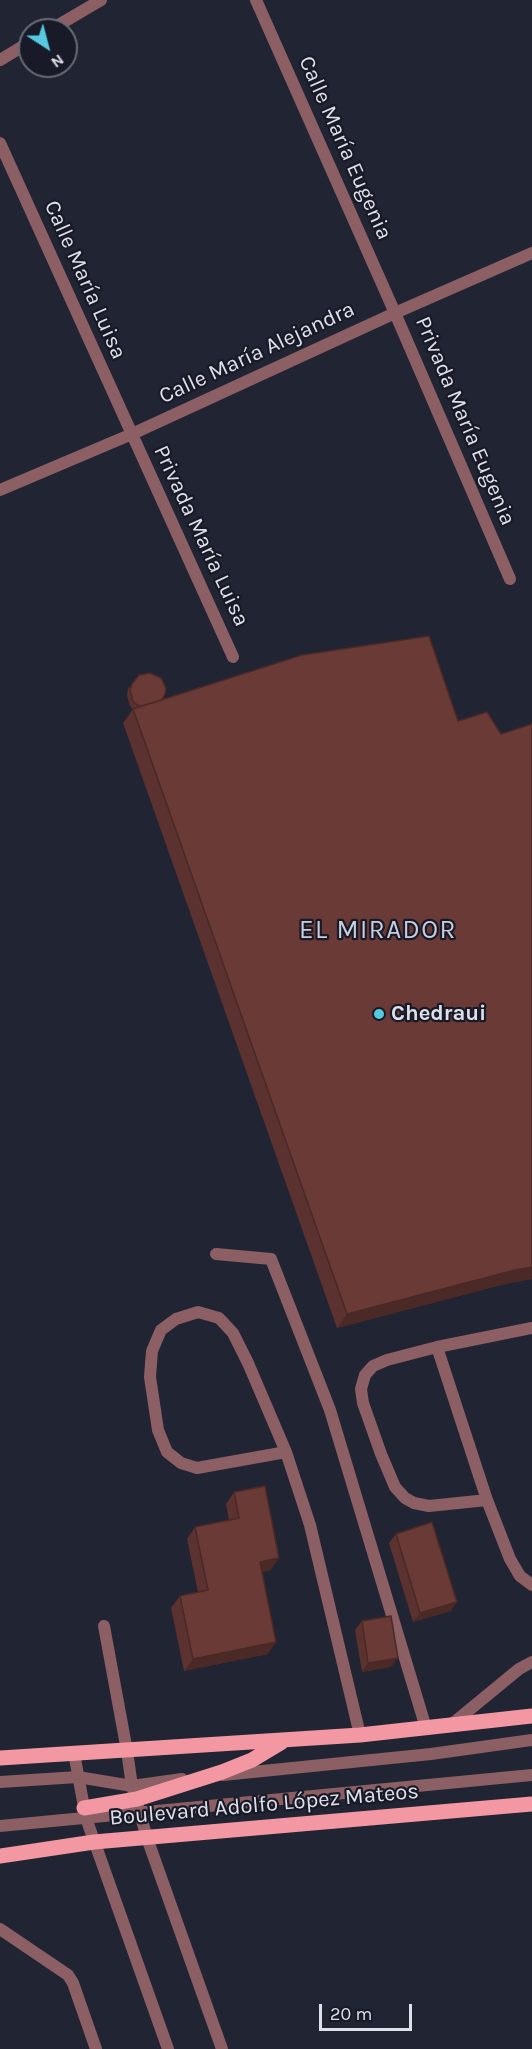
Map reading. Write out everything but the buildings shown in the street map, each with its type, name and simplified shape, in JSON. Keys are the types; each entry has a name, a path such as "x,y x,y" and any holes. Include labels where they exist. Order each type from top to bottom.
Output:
{"main road":[{"path":"0,1758 360,1735 532,1716"},
{"path":"85,1813 136,1800 222,1772 252,1760 287,1739"},
{"name":"Boulevard Adolfo López Mateos","path":"0,1856 94,1842 532,1804"}],"street":[{"path":"70,18 100,0"},
{"name":"Calle María Eugenia","path":"256,0 395,313"},
{"path":"0,60 18,49"},
{"name":"Calle María Luisa","path":"0,143 132,434"},
{"name":"Calle María Alejandra","path":"0,490 132,434 395,313 532,253"},
{"name":"Privada María Eugenia","path":"395,313 510,579"},
{"name":"Privada María Luisa","path":"132,434 233,657"},
{"path":"216,1254 271,1259 330,1410 426,1728"},
{"path":"286,1452 197,1468 181,1463 167,1452 158,1430 150,1377 152,1351 161,1330 176,1320 198,1312 219,1318 233,1333 243,1353 286,1452 310,1526 360,1735"},
{"path":"487,1500 429,1506 414,1503 405,1498 395,1487 363,1402 361,1389 365,1375 373,1366 387,1360 437,1347 532,1328"},
{"path":"437,1347 487,1500 510,1559 520,1576 532,1585"},
{"path":"104,1626 136,1800 147,1838 222,2049"},
{"path":"451,1725 519,1669 532,1662"},
{"path":"207,1776 430,1754 532,1740"},
{"path":"74,1753 85,1813 94,1842 168,2049"},
{"path":"0,1782 78,1777 136,1800 532,1775"},
{"path":"0,1826 85,1813"},
{"path":"0,1929 68,1975 73,1983 96,2049"}],"place":[{"name":"Chedraui","path":"379,1014"}],"district":[{"name":"EL MIRADOR","path":"378,931"}]}
